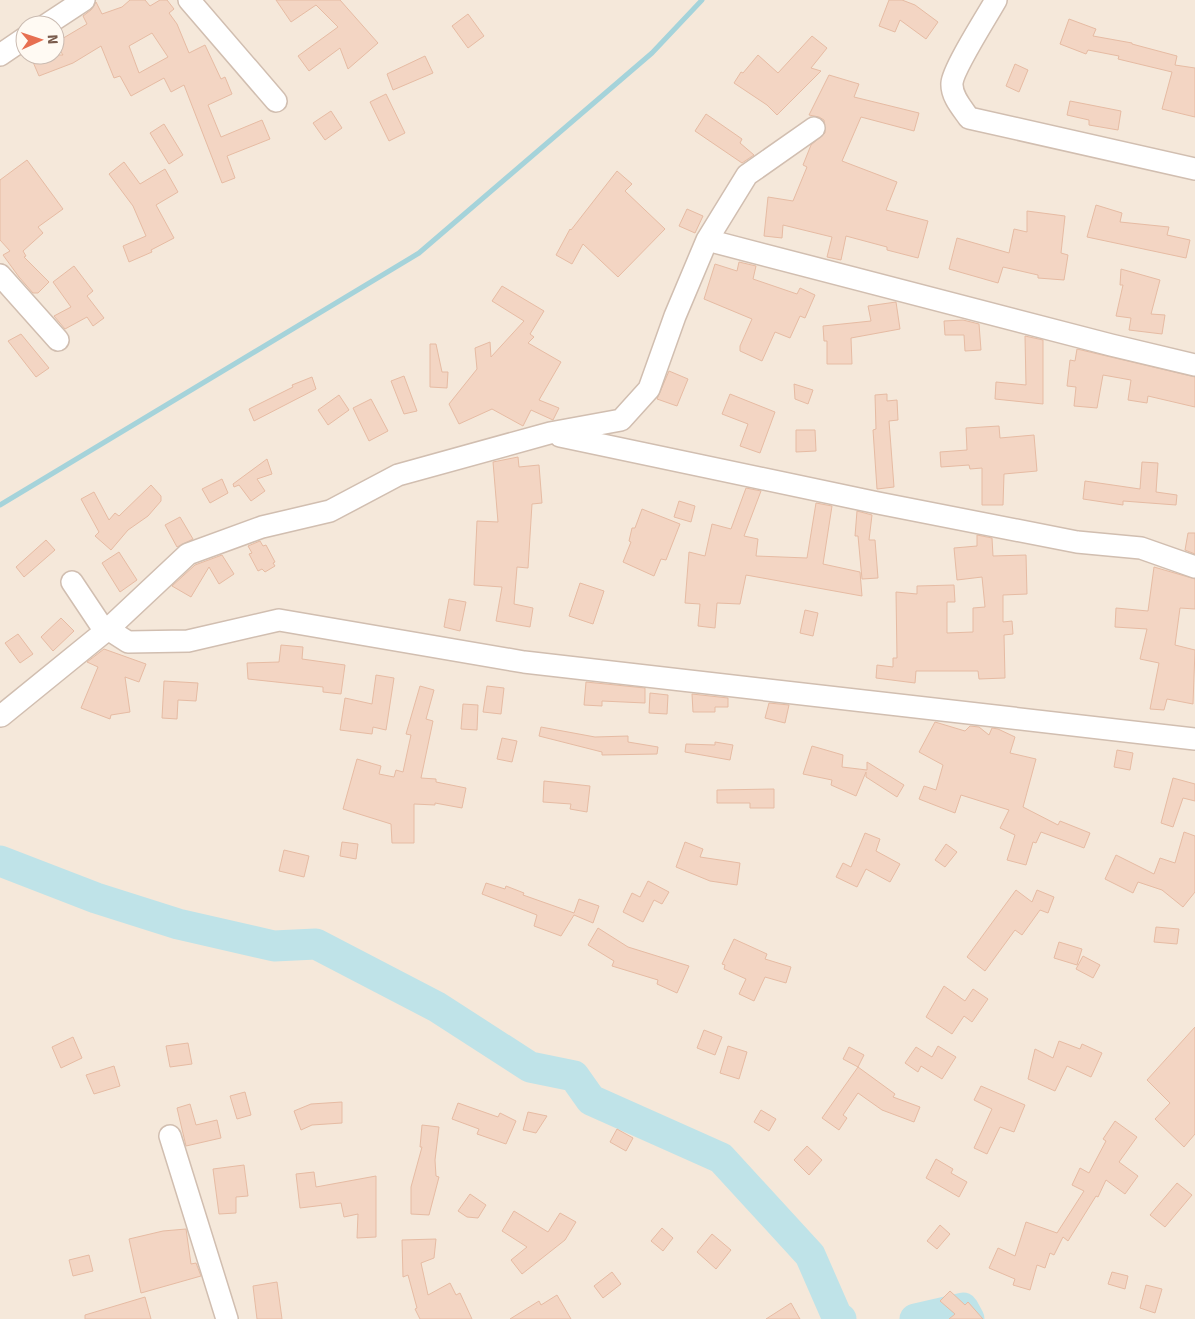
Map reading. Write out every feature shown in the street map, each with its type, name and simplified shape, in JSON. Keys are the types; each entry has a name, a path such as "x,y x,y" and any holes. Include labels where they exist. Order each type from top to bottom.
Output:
{"street":[{"path":"61,15 84,0"},
{"path":"189,0 276,101"},
{"path":"996,0 961,60 952,83 956,100 969,118 1195,169"},
{"path":"0,55 15,45"},
{"path":"1,716 108,629 188,554 262,526 330,511 398,474 550,434 621,420 650,389 675,316 707,240 747,175 814,128"},
{"path":"707,240 1195,365"},
{"path":"0,275 58,340"},
{"path":"550,434 896,507 1077,542 1140,548 1195,566"},
{"path":"72,582 100,624 128,642 188,641 279,620 524,662 1195,739"},
{"path":"170,1136 227,1319"}],"shaded area":[{"path":"0,0 1195,0 1195,1319 0,1319"}],"building":[{"path":"130,0 145,0 150,6 160,0 167,0 174,9 169,13 177,24 189,53 205,45 221,79 225,77 232,94 208,105 221,137 262,120 270,139 227,156 235,178 222,183 184,85 171,92 164,78 131,96 120,76 114,78 101,46 73,63 39,76 34,65 65,65 65,37 87,24 83,16 91,10 96,2 102,14 122,7","holes":["152,33 168,57 139,73 129,46"]},
{"path":"276,0 340,0 378,43 348,69 340,48 309,71 298,56 338,27 316,5 291,22"},
{"path":"889,0 902,0 915,5 938,22 926,39 900,20 895,32 879,26"},
{"path":"468,14 484,36 468,48 452,26"},
{"path":"1069,19 1096,29 1093,36 1132,43 1177,56 1175,65 1195,68 1195,117 1162,109 1172,72 1118,59 1119,56 1088,50 1086,54 1060,44"},
{"path":"812,36 827,48 811,68 821,71 777,115 767,105 734,83 741,72 743,73 758,55 778,73"},
{"path":"425,56 433,73 393,90 387,74"},
{"path":"1015,64 1028,70 1019,92 1006,86"},
{"path":"829,75 859,84 854,97 919,113 914,131 861,117 842,161 897,182 886,210 928,221 918,258 846,236 841,260 827,257 832,237 783,225 782,238 764,236 768,197 793,201 807,167 803,165 811,145 825,133 824,120 809,115"},
{"path":"386,94 405,133 389,141 370,102"},
{"path":"1070,101 1121,111 1118,130 1089,125 1089,120 1067,115"},
{"path":"331,111 342,128 325,140 313,123"},
{"path":"706,114 742,139 740,143 754,155 742,163 695,131"},
{"path":"164,124 183,155 169,164 150,133"},
{"path":"27,160 63,209 38,227 43,233 23,251 26,256 24,257 49,282 38,293 33,293 3,255 10,251 0,240 0,180"},
{"path":"124,162 140,184 165,169 178,192 156,205 174,238 151,250 152,252 129,262 123,246 146,236 133,206 109,174"},
{"path":"617,171 632,184 625,191 665,229 618,277 583,244 572,264 556,255 570,229"},
{"path":"1096,205 1122,213 1120,222 1169,227 1167,235 1190,240 1186,258 1087,237"},
{"path":"687,209 703,216 695,233 679,226"},
{"path":"1027,211 1065,216 1061,253 1068,255 1064,280 1038,278 1038,275 1003,267 998,283 949,269 957,238 1009,253 1014,229 1027,232"},
{"path":"739,262 756,266 753,279 797,294 800,288 815,295 805,318 800,316 790,338 775,332 762,361 740,351 740,346 752,319 704,299 715,264 737,271"},
{"path":"74,266 93,291 87,296 104,318 93,326 87,317 65,329 54,316 71,307 53,282"},
{"path":"1121,269 1160,280 1151,314 1165,315 1162,334 1129,330 1131,318 1116,316 1123,285 1120,285"},
{"path":"502,286 544,311 530,334 534,337 528,343 561,362 539,400 559,408 553,420 531,410 523,426 492,409 459,424 449,404 477,369 475,348 490,342 491,357 524,321 492,301"},
{"path":"896,302 900,329 851,338 852,364 827,364 827,341 824,341 823,326 871,321 868,306"},
{"path":"963,320 979,324 981,350 965,351 964,335 945,335 944,321"},
{"path":"21,334 49,368 36,377 8,341"},
{"path":"1025,336 1043,340 1043,404 995,399 996,382 1026,385"},
{"path":"430,344 436,344 442,372 448,372 447,388 430,387"},
{"path":"1077,349 1195,377 1195,407 1148,396 1147,403 1128,400 1131,380 1103,375 1097,408 1074,406 1076,387 1067,386 1070,360 1075,361"},
{"path":"669,371 688,379 677,406 657,399"},
{"path":"404,376 417,411 404,414 391,381"},
{"path":"312,377 316,389 254,421 249,409 293,387 292,385"},
{"path":"794,384 813,390 808,404 795,399"},
{"path":"730,394 775,412 760,453 740,446 748,424 722,414"},
{"path":"887,394 887,401 897,400 898,420 889,421 894,487 877,489 873,430 876,429 875,395"},
{"path":"339,395 349,410 328,425 318,410"},
{"path":"371,399 388,431 369,441 353,408"},
{"path":"999,426 1000,438 1034,435 1037,471 1004,474 1003,505 982,505 982,468 970,469 969,465 941,467 940,452 967,450 966,428"},
{"path":"796,430 815,430 816,451 796,452"},
{"path":"518,457 519,467 539,465 542,503 532,504 528,568 517,567 514,604 533,608 530,627 496,621 502,587 474,585 477,521 498,522 493,462"},
{"path":"267,459 272,474 257,479 265,491 251,501 239,485 234,487 233,484"},
{"path":"1142,462 1158,463 1156,492 1177,495 1176,505 1123,501 1123,505 1083,499 1085,481 1140,489"},
{"path":"222,479 228,493 210,503 202,489"},
{"path":"151,485 161,496 161,501 148,516 128,530 111,550 95,536 99,532 81,499 94,492 109,520 115,513 119,516"},
{"path":"746,488 761,491 744,536 758,539 756,556 807,558 816,503 832,506 823,564 860,572 862,596 746,575 740,604 717,603 715,628 698,626 700,604 685,603 689,552 705,556 712,524 731,529"},
{"path":"679,501 695,506 691,522 674,517"},
{"path":"642,509 680,524 666,560 661,559 654,576 623,562 631,542 629,541 632,528 635,528"},
{"path":"857,511 872,515 869,540 875,540 878,578 862,579 858,536 855,536"},
{"path":"180,517 193,539 177,547 165,525"},
{"path":"1188,533 1195,533 1195,554 1185,550"},
{"path":"977,535 992,538 993,556 1026,555 1027,594 1003,595 1003,622 1012,621 1013,634 1004,635 1005,678 979,679 978,671 916,671 915,683 876,678 877,665 893,667 893,658 897,658 896,592 917,594 917,586 954,585 955,602 947,602 947,633 973,632 973,608 985,607 982,577 957,580 954,548 977,546"},
{"path":"46,540 55,550 24,577 16,567"},
{"path":"260,541 263,546 266,545 275,562 273,563 275,566 265,572 262,569 258,571 249,554 252,553 248,546"},
{"path":"119,552 137,580 120,592 102,563"},
{"path":"222,555 234,574 219,584 209,567 191,597 172,586 195,565"},
{"path":"1154,567 1195,579 1195,609 1180,608 1175,645 1195,650 1193,704 1167,699 1164,710 1150,709 1159,663 1140,659 1147,629 1115,627 1116,608 1148,611"},
{"path":"580,583 604,591 593,624 569,616"},
{"path":"449,599 466,602 460,631 444,627"},
{"path":"805,610 818,613 813,636 800,633"},
{"path":"61,618 74,631 53,651 41,637"},
{"path":"18,634 33,654 20,663 5,643"},
{"path":"281,645 303,647 302,659 345,665 341,694 323,692 323,687 248,679 247,663 279,662"},
{"path":"104,649 146,664 139,682 125,677 130,712 111,715 110,719 81,708 98,667 87,662"},
{"path":"376,675 394,678 386,730 373,727 372,734 340,730 345,698 372,704"},
{"path":"164,681 198,683 196,701 178,700 177,719 162,718"},
{"path":"586,682 645,688 645,703 602,701 602,706 584,705"},
{"path":"420,686 434,690 426,719 433,721 421,778 436,779 436,782 466,788 462,808 435,803 435,805 414,804 414,843 392,843 391,824 343,809 357,759 381,766 379,774 394,777 396,770 403,772 411,735 406,734"},
{"path":"487,686 504,688 501,714 483,712"},
{"path":"650,693 668,695 667,714 649,713"},
{"path":"692,694 728,698 728,707 715,707 715,712 693,712"},
{"path":"769,703 789,705 785,723 765,718"},
{"path":"463,704 478,705 477,730 461,729"},
{"path":"935,722 965,731 970,726 979,727 989,735 992,728 998,729 1015,737 1010,753 1036,759 1023,807 1058,825 1060,821 1090,833 1084,848 1041,832 1036,843 1033,842 1026,865 1007,860 1015,835 1000,828 1009,810 961,795 955,813 919,799 924,786 936,790 943,765 919,752"},
{"path":"541,727 595,737 628,736 628,742 658,747 657,754 602,755 602,752 539,736"},
{"path":"502,738 517,741 512,762 497,759"},
{"path":"715,742 733,745 730,760 685,752 686,744 715,745"},
{"path":"812,746 843,755 842,767 867,770 867,762 904,785 897,797 866,777 866,772 856,796 831,785 832,780 803,774"},
{"path":"1117,750 1133,753 1130,770 1114,767"},
{"path":"1173,778 1195,784 1195,801 1183,798 1173,827 1161,823"},
{"path":"544,781 590,786 587,812 570,809 571,804 543,802"},
{"path":"774,789 774,808 750,808 750,803 717,803 717,790"},
{"path":"1184,832 1195,836 1195,892 1183,907 1162,890 1138,882 1133,893 1105,879 1116,855 1154,874 1160,858 1175,863"},
{"path":"865,833 880,839 876,851 900,864 890,882 866,869 857,887 836,877 843,863 851,867"},
{"path":"342,842 358,844 356,859 340,856"},
{"path":"685,842 703,849 700,857 740,863 737,885 710,881 676,867"},
{"path":"946,844 957,852 945,867 935,860"},
{"path":"284,850 309,856 304,877 279,871"},
{"path":"648,881 669,892 662,904 654,900 643,922 623,912 632,893 640,897"},
{"path":"486,883 505,889 506,886 524,893 523,895 574,913 579,899 599,906 593,923 574,915 561,936 534,926 537,915 482,894"},
{"path":"1016,890 1032,902 1037,890 1054,897 1048,913 1040,910 1022,935 1015,930 985,971 967,957"},
{"path":"1156,927 1179,929 1177,944 1154,942"},
{"path":"598,928 628,947 689,966 677,993 657,984 658,980 612,966 614,961 588,945"},
{"path":"734,939 767,954 765,959 791,967 786,983 765,977 754,1001 739,994 746,979 724,969 725,965 722,964"},
{"path":"1059,942 1082,949 1077,965 1054,958"},
{"path":"1083,956 1100,965 1093,978 1076,969"},
{"path":"944,986 965,1001 973,989 988,999 972,1022 964,1016 952,1034 926,1017"},
{"path":"1195,1027 1195,1134 1184,1147 1155,1119 1170,1103 1147,1080"},
{"path":"704,1030 722,1037 715,1055 697,1048"},
{"path":"73,1037 82,1058 61,1068 52,1047"},
{"path":"1059,1041 1080,1049 1082,1044 1102,1053 1091,1077 1067,1066 1055,1091 1028,1079 1035,1049 1053,1058"},
{"path":"188,1043 192,1064 170,1067 166,1046"},
{"path":"728,1046 747,1052 739,1079 720,1073"},
{"path":"938,1046 956,1057 942,1079 921,1066 918,1072 905,1063 916,1047 932,1057"},
{"path":"849,1047 864,1055 858,1067 843,1059"},
{"path":"114,1066 120,1086 94,1094 86,1075"},
{"path":"858,1067 895,1094 893,1097 920,1107 914,1122 882,1110 858,1093 843,1115 847,1118 839,1130 822,1118"},
{"path":"981,1086 1025,1105 1014,1132 1000,1127 987,1154 974,1148 992,1109 974,1100"},
{"path":"245,1092 251,1115 237,1119 230,1096"},
{"path":"342,1102 342,1123 312,1125 301,1130 294,1111 311,1104"},
{"path":"458,1103 498,1117 500,1113 516,1121 506,1144 477,1134 479,1129 452,1119"},
{"path":"190,1104 196,1125 217,1120 221,1138 186,1146 177,1108"},
{"path":"761,1110 776,1119 769,1131 754,1122"},
{"path":"528,1112 547,1116 536,1133 523,1130"},
{"path":"1115,1121 1137,1137 1119,1162 1138,1176 1125,1194 1106,1180 1098,1197 1096,1196 1068,1241 1063,1237 1054,1255 1050,1253 1045,1268 1037,1265 1030,1290 1013,1285 1015,1279 989,1268 998,1248 1015,1256 1026,1222 1057,1233 1084,1191 1072,1185 1080,1168 1089,1173 1106,1141 1103,1139"},
{"path":"422,1125 439,1127 435,1160 436,1176 439,1177 429,1215 411,1214 411,1187 422,1147 420,1147"},
{"path":"617,1129 633,1138 626,1151 610,1142"},
{"path":"807,1146 822,1160 809,1175 794,1160"},
{"path":"936,1159 953,1169 951,1173 967,1182 959,1197 926,1178"},
{"path":"244,1165 248,1196 236,1197 236,1213 219,1214 213,1169"},
{"path":"314,1172 316,1187 376,1176 376,1237 357,1238 358,1214 344,1217 341,1203 300,1208 296,1174"},
{"path":"1177,1183 1192,1195 1165,1227 1150,1215"},
{"path":"470,1194 486,1205 478,1218 467,1217 458,1211"},
{"path":"514,1211 548,1232 560,1213 576,1222 565,1240 522,1274 511,1260 527,1247 502,1231"},
{"path":"940,1225 950,1234 937,1249 927,1241"},
{"path":"662,1228 673,1238 663,1251 651,1241"},
{"path":"186,1229 191,1264 196,1263 201,1276 141,1293 129,1239 163,1231"},
{"path":"712,1234 731,1250 716,1269 697,1252"},
{"path":"436,1239 434,1258 421,1263 428,1295 450,1283 456,1295 460,1293 472,1319 420,1319 415,1309 417,1308 408,1275 403,1277 402,1240"},
{"path":"89,1255 93,1271 73,1276 69,1260"},
{"path":"612,1272 621,1284 603,1298 594,1286"},
{"path":"1112,1272 1128,1276 1125,1289 1108,1284"},
{"path":"277,1282 282,1319 257,1319 253,1286"},
{"path":"1146,1285 1162,1289 1155,1313 1140,1308"},
{"path":"950,1291 965,1305 968,1302 983,1319 949,1319 955,1314 940,1301"},
{"path":"557,1295 571,1319 510,1319 539,1301 541,1305"},
{"path":"145,1297 151,1319 85,1319 85,1315"},
{"path":"791,1303 800,1319 766,1319"}],"waterway":[{"path":"0,505 419,253 652,53 702,0"},
{"path":"0,861 96,898 178,924 274,946 316,944 437,1007 530,1067 574,1076 591,1100 721,1158 810,1255 838,1319 841,1319"},
{"path":"915,1319 963,1308 969,1319"}]}
